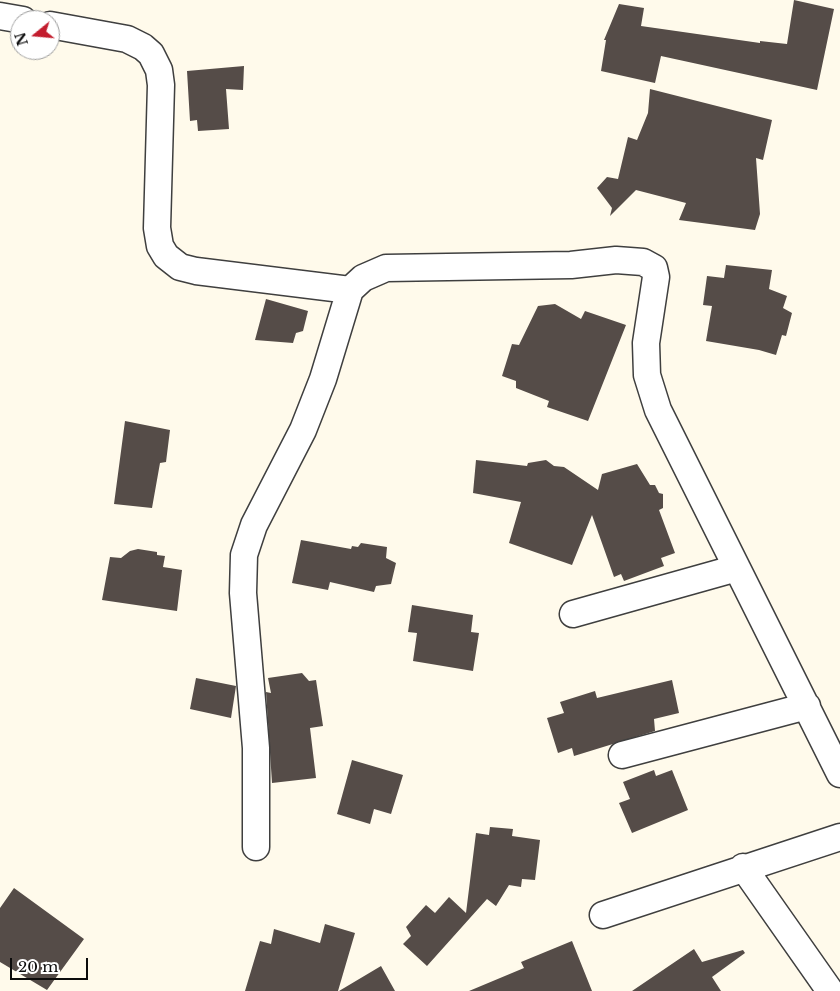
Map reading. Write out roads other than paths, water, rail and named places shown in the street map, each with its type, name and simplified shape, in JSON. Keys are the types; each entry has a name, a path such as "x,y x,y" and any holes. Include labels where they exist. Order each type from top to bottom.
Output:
{"street":[{"path":"60,27 127,39 152,54 161,85 157,228 160,246 166,256 180,267 196,271 350,290"},
{"path":"256,847 256,748 243,593 244,555 254,525 303,430 323,379 350,290 364,278 386,268 571,265 616,260 643,262 654,268 656,277 646,343 647,375 658,410 840,774"},
{"path":"573,614 737,568"},
{"path":"622,755 807,706"},
{"path":"603,915 743,867 840,837"},
{"path":"743,867 830,991"}]}
